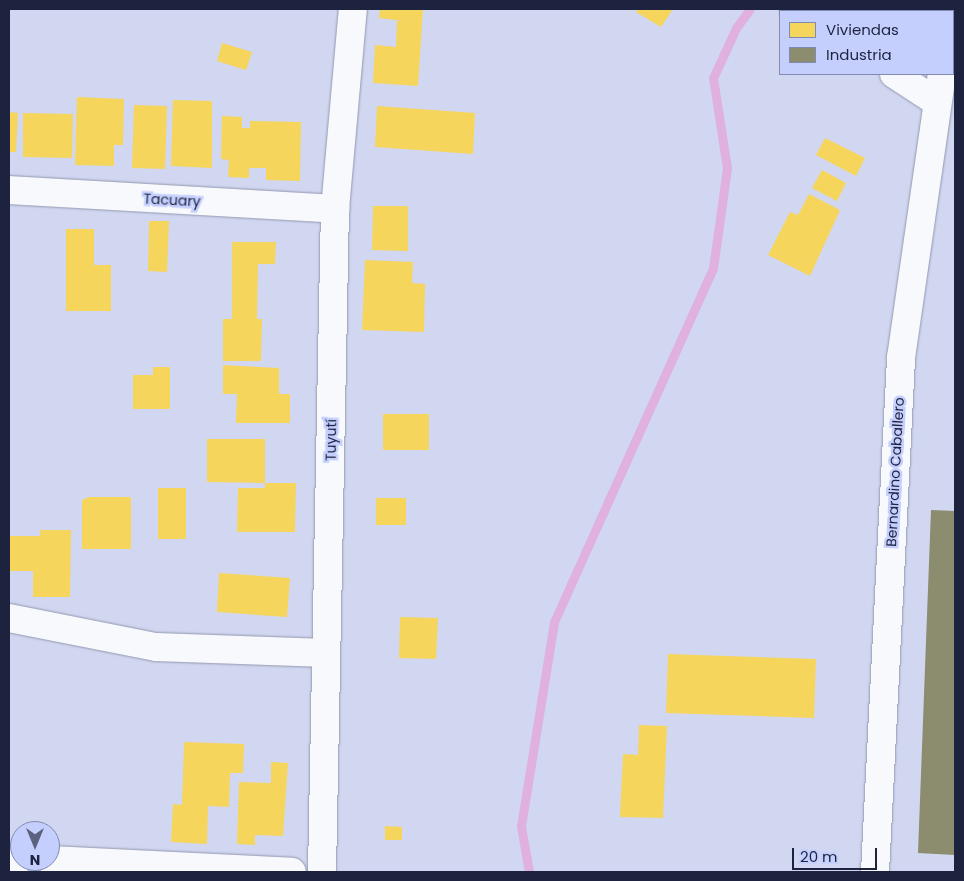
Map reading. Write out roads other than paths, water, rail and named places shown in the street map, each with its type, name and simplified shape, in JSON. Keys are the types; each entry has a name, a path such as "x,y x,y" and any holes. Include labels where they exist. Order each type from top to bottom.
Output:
{"street":[{"name":"Tuyutí","path":"322,872 335,209 353,9"},
{"path":"896,75 937,102"},
{"name":"Bernardino Caballero","path":"875,872 901,358 942,75"},
{"name":"Tacuary","path":"9,190 335,209"},
{"path":"9,618 156,647 326,653"},
{"path":"60,860 292,872"}],"waterway":[{"path":"529,872 521,826 554,622 713,268 727,168 713,78 736,28 750,9"}]}
